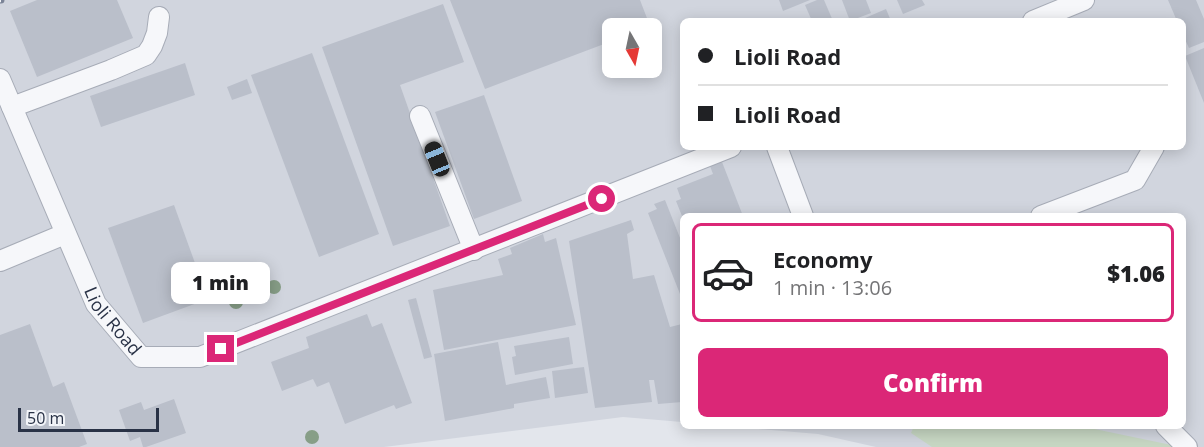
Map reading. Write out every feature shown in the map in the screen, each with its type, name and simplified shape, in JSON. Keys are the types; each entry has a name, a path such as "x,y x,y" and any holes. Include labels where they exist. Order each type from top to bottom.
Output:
{"street":[{"path":"1041,18 1084,0"},
{"path":"12,107 146,55 157,33 159,17"},
{"name":"Lioli Road","path":"0,79 96,304 141,357 200,357 724,150"},
{"path":"420,116 474,250"},
{"path":"778,150 802,213"},
{"path":"1049,213 1135,180 1152,150"},
{"path":"0,261 65,234"},
{"path":"1169,429 1186,447"}],"shaded area":[{"path":"0,0 1204,0 1204,447 876,447 818,434 759,429 1186,429 1186,213 680,213 680,422 623,417 384,447 0,447"}],"green space":[{"path":"913,429 1095,429 1181,447 932,447 911,433"}],"building":[{"path":"37,0 117,0 133,38 37,77 10,11"},
{"path":"450,0 640,0 647,18 602,18 602,45 485,89"},
{"path":"779,0 810,0 783,11"},
{"path":"824,0 832,18 811,18 805,5"},
{"path":"842,0 866,0 871,13 858,18 849,18"},
{"path":"897,0 922,0 925,5 903,14"},
{"path":"1168,0 1196,0 1204,19 1204,42 1189,48 1186,42 1186,18 1176,18"},
{"path":"443,4 464,62 400,85 450,226 393,246 322,47"},
{"path":"886,9 890,18 865,18"},
{"path":"1204,48 1204,103 1186,58 1186,56"},
{"path":"312,53 379,234 319,257 251,75"},
{"path":"185,63 195,95 101,127 90,96"},
{"path":"247,79 252,93 232,100 227,87"},
{"path":"484,95 522,201 474,219 435,112"},
{"path":"722,162 742,213 681,213 676,201 681,199 677,188 713,174 710,166"},
{"path":"665,200 680,238 680,294 648,213 657,209 654,204"},
{"path":"174,205 208,299 143,323 108,228"},
{"path":"631,220 634,230 627,234 633,279 654,275 670,327 680,324 680,402 658,404 654,380 649,380 652,402 595,408 569,241"},
{"path":"543,234 545,242 556,238 576,325 444,350 433,290 503,275 498,259 512,254 510,248"},
{"path":"416,298 432,357 424,359 408,300"},
{"path":"367,314 372,327 382,323 412,403 396,409 394,405 345,424 329,382 317,387 313,379 282,391 271,362 309,348 306,337"},
{"path":"30,324 53,387 64,382 87,444 79,447 0,447 0,335"},
{"path":"569,337 573,364 515,375 512,357 516,356 514,346"},
{"path":"498,342 506,385 546,377 550,398 514,404 514,408 445,421 434,354"},
{"path":"584,367 588,393 555,398 552,371"},
{"path":"174,399 186,433 146,447 143,447 140,437 130,441 119,410 141,402 144,410"}],"route":[{"path":"221,349 602,199"}]}
